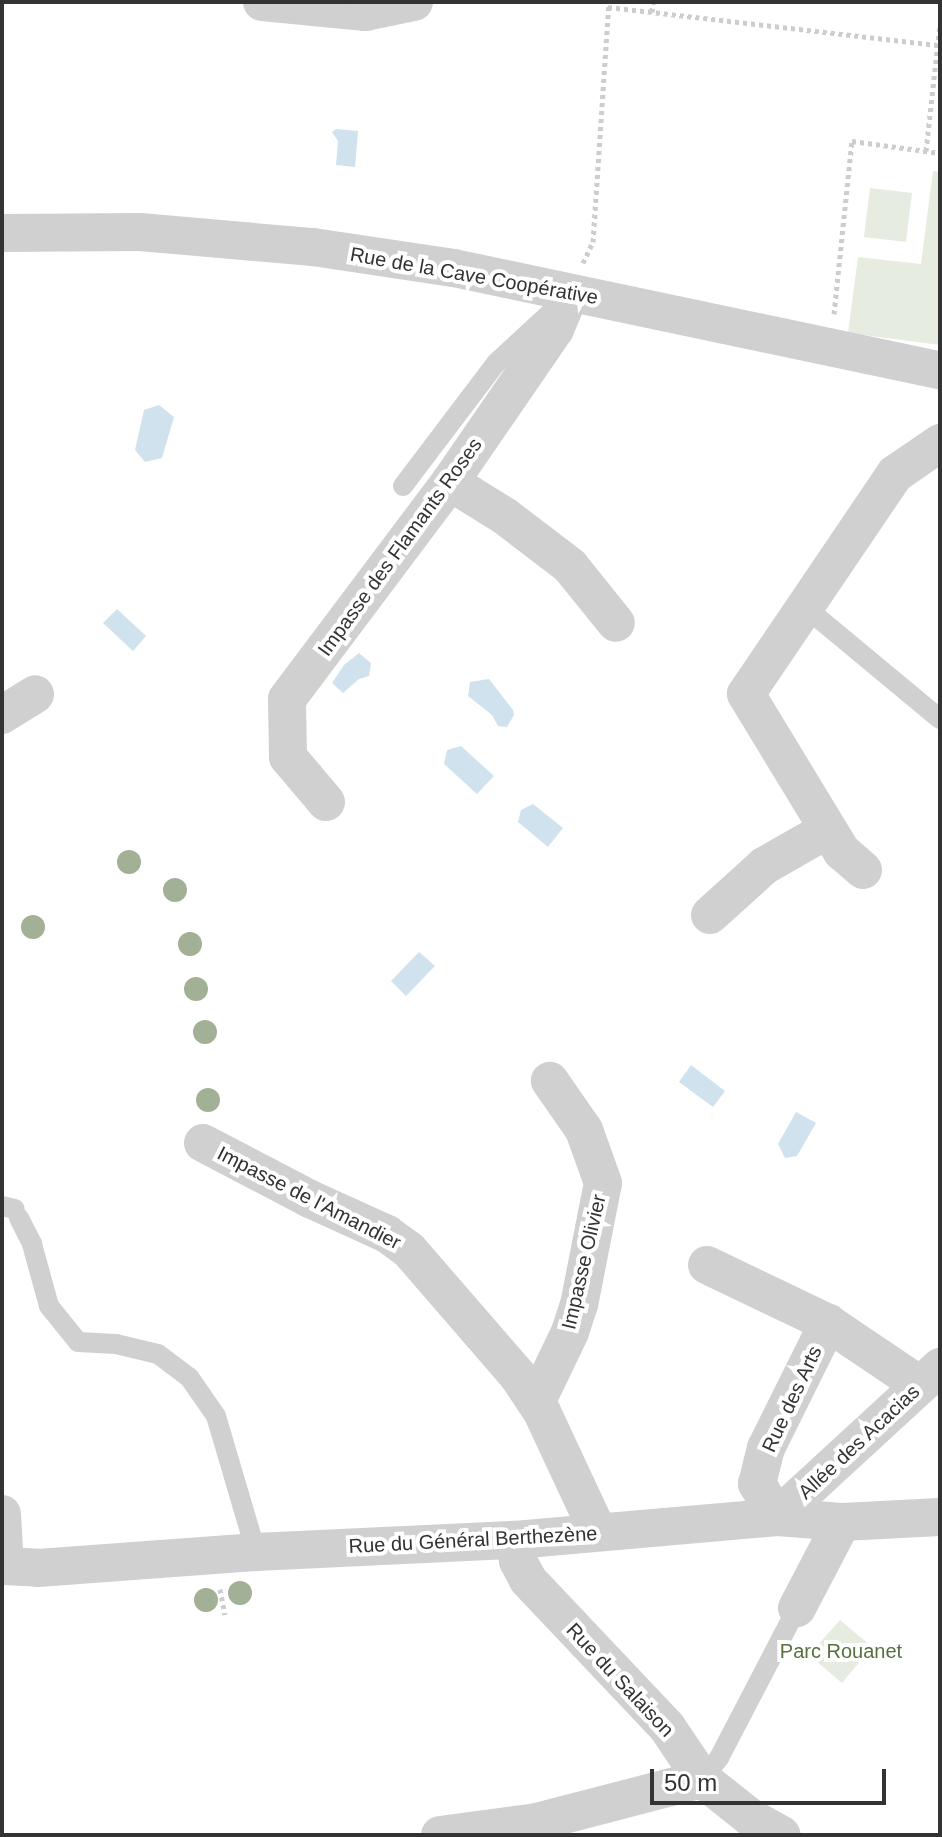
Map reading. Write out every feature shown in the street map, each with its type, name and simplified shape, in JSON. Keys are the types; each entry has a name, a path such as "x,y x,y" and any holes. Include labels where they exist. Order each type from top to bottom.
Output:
{"street":[{"path":"262,2 366,12 414,2"},
{"name":"Rue de la Cave Coopérative","path":"2,233 140,232 313,247 454,268 940,370"},
{"name":"Impasse des Flamants Roses","path":"326,802 288,757 287,699 450,482 555,329 570,294"},
{"path":"863,870 842,852 827,830 746,694 895,474 940,443"},
{"path":"450,482 506,517 570,566 616,623"},
{"path":"2,715 35,694"},
{"path":"710,915 764,866 827,830"},
{"name":"Impasse Olivier","path":"536,1403 570,1332 579,1305 603,1183 584,1130 550,1081"},
{"name":"Impasse de l'Amandier","path":"203,1143 310,1199 387,1234 409,1250 472,1319 536,1403 598,1532"},
{"path":"707,1265 930,1376"},
{"name":"Rue des Arts","path":"777,1517 757,1484 766,1448 828,1323"},
{"name":"Allée des Acacias","path":"777,1517 930,1376"},
{"name":"Rue du Général Berthezène","path":"3,1545 38,1568 256,1552 515,1540 777,1517 842,1522 940,1517"},
{"path":"797,1608 842,1522"},
{"name":"Rue du Salaison","path":"515,1540 518,1561 528,1580 667,1727 702,1779 751,1818 782,1835"},
{"path":"440,1835 538,1828 702,1779"}],"lane":[{"path":"403,486 496,363 570,294"},
{"path":"805,607 940,719"},
{"path":"12,1211 32,1244 49,1306 78,1342 116,1344 158,1354 189,1377 216,1416 256,1552"},
{"path":"702,1779 719,1758 797,1608"}],"path":[{"path":"652,12 653,2"},
{"path":"570,294 593,242 608,4 652,12 937,45"},
{"path":"926,151 940,24"},
{"path":"831,346 852,141 940,153"}],"green space":[{"path":"933,171 940,172 940,345 848,333 858,257 921,264"},
{"path":"870,188 912,193 906,242 864,237"},
{"name":"Parc Rouanet","path":"840,1620 872,1647 842,1683 809,1655"}],"water":[{"path":"336,129 358,131 355,167 336,165 338,141 332,132"},
{"path":"159,405 174,417 162,458 145,462 135,450 144,410"},
{"path":"117,609 146,636 133,651 103,623"},
{"path":"359,653 371,663 369,676 359,679 343,693 332,683 344,665"},
{"path":"489,679 513,710 514,715 507,727 498,726 492,715 468,696 470,682"},
{"path":"461,746 494,776 477,794 444,764 447,750"},
{"path":"533,804 563,828 548,847 518,822 521,810"},
{"path":"419,952 435,966 406,996 391,981"},
{"path":"691,1065 725,1091 713,1107 679,1082"},
{"path":"796,1112 816,1123 797,1156 785,1158 778,1144"}]}
